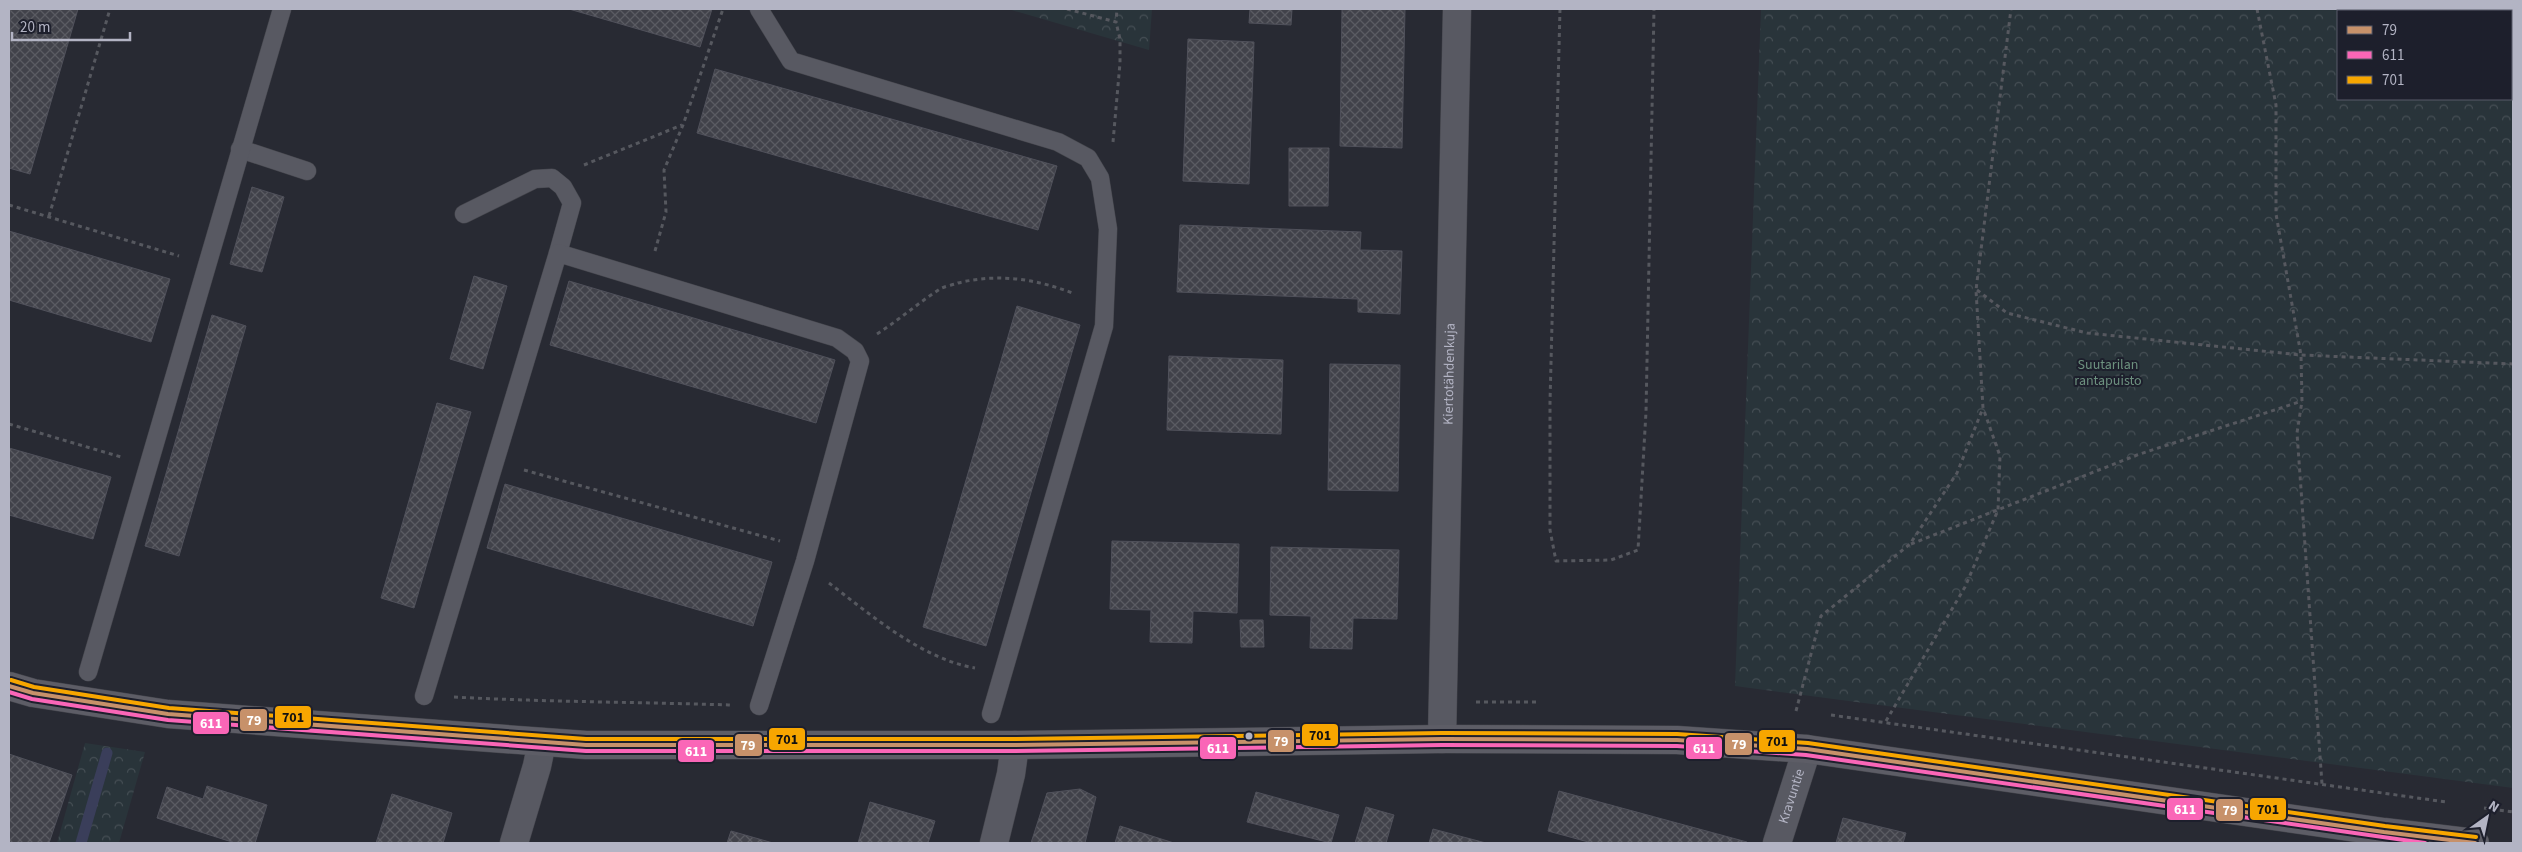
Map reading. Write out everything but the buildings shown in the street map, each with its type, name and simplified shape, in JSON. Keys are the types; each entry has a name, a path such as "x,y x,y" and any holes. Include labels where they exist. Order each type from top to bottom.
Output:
{"street":[{"name":"Kiertotähdenkuja","path":"1442,740 1457,9"},
{"path":"9,686 33,693 168,714 586,745 1015,745 1442,740 1676,740 1807,749 2382,838 2475,843"},
{"path":"514,843 537,766 542,742"},
{"path":"994,843 1012,774 1015,745"},
{"name":"Kravuntie","path":"1777,843 1807,749"}],"lane":[{"path":"88,672 282,9"},
{"path":"759,9 791,61 1058,142 1088,158 1100,178 1108,229 1104,326 991,714"},
{"path":"240,149 307,171"},
{"path":"424,696 572,203 563,187 552,178 535,179 464,214"},
{"path":"558,253 838,338 852,348 860,361 805,562 759,706"}],"path":[{"path":"49,216 110,9"},
{"path":"647,280 666,212 664,170 683,124 723,9"},
{"path":"1067,9 1116,22"},
{"path":"1100,178 1115,138 1120,55 1120,39 1116,22 1117,9"},
{"path":"1560,9 1550,402 1550,530 1556,561 1611,560 1638,550 1646,412 1654,9"},
{"path":"1886,721 1965,587 1998,510 2000,456 1984,408 1976,290 2011,9"},
{"path":"2257,9 2276,105 2276,214 2301,355 2302,401 2297,433 2322,784"},
{"path":"552,178 683,124"},
{"path":"9,205 206,264"},
{"path":"852,348 902,319 942,288 973,279 1009,276 1052,285 1106,306"},
{"path":"1976,290 2007,313 2087,333 2301,355 2513,366"},
{"path":"1910,544 2137,456 2302,401"},
{"path":"1796,711 1821,616 1910,544 1957,473 1984,408"},
{"path":"9,424 148,464"},
{"path":"494,462 780,542 845,595 910,641 935,656 962,666 1004,672"}],"green space":[{"path":"1008,9 1152,9 1149,50"},
{"name":"Suutarilan rantapuisto","path":"1761,9 2513,9 2513,788 1735,686"},
{"path":"85,743 145,752 119,843 57,843"}],"waterway":[{"path":"81,843 107,753"}],"transit line":[{"name":"701","path":"11,680 34,687 169,708 586,739 1015,739 1442,733 1677,734 1808,743 2385,826 2476,837"},
{"name":"79","path":"9,686 33,693 168,714 586,745 1015,745 1442,739 1677,740 1807,749 2384,832 2475,843"},
{"name":"611","path":"9,692 32,699 168,720 586,751 1015,751 1442,745 1677,746 1806,755 2425,843"}]}
